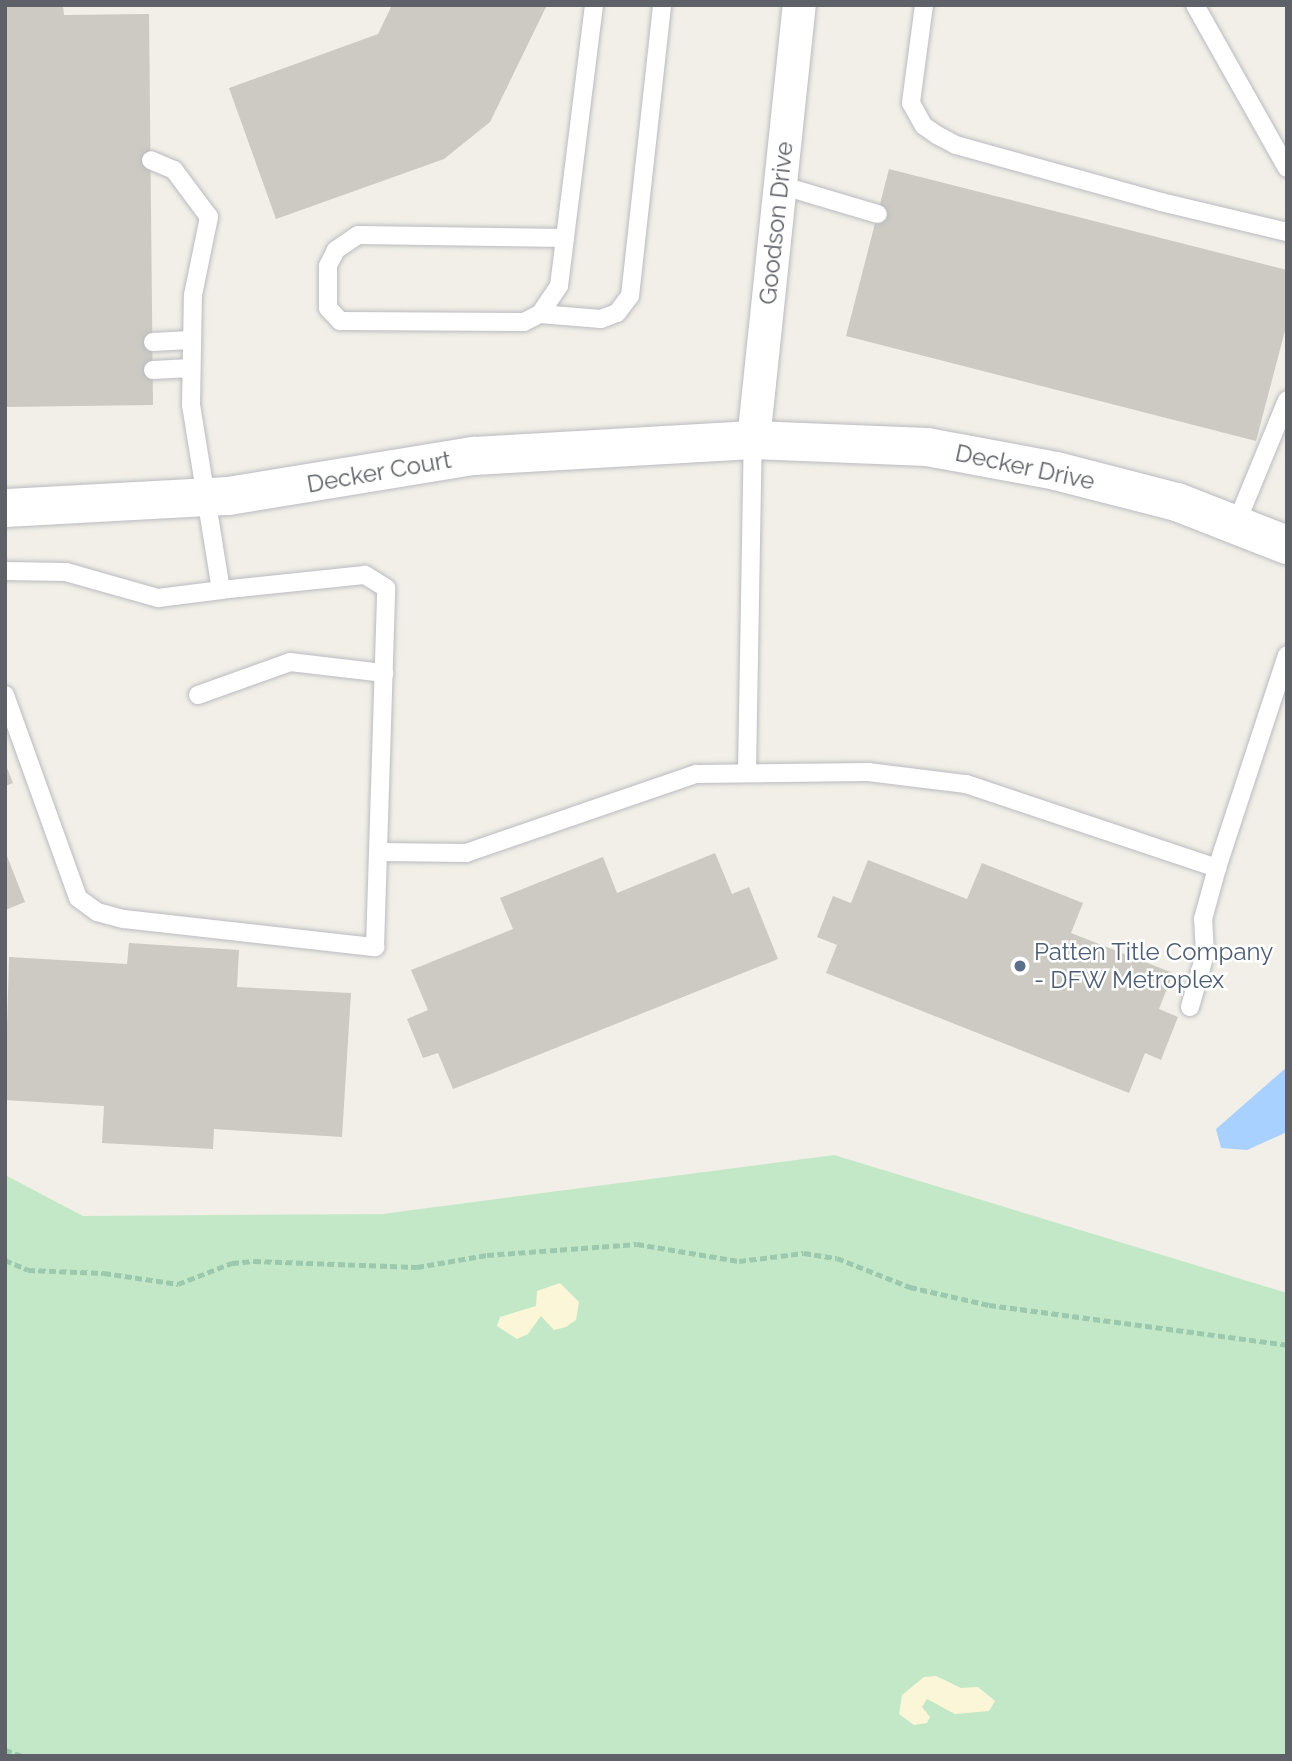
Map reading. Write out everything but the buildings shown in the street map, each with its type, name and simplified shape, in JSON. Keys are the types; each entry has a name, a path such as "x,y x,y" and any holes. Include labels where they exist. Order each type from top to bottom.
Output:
{"street":[{"name":"Goodson Drive","path":"753,440 799,5"},
{"name":"Decker Court","path":"5,508 206,497 474,456 753,440"},
{"name":"Decker Drive","path":"753,440 927,447 1056,471 1177,502 1287,545"}],"lane":[{"path":"565,237 358,235 336,250 328,266 328,308 340,321 524,322 540,314 559,286 594,5"},
{"path":"540,314 601,319 617,313 630,296 662,5"},
{"path":"924,5 911,103 924,126 937,135 956,145 1097,185 1287,232"},
{"path":"1195,5 1287,168"},
{"path":"151,160 174,170 209,218 193,295 190,340 191,405 221,590"},
{"path":"780,185 878,214"},
{"path":"153,342 190,340"},
{"path":"153,370 191,368"},
{"path":"1236,524 1282,423 1287,400"},
{"path":"747,771 753,440"},
{"path":"5,571 66,572 158,598 365,575 386,588 375,947 97,912 78,898 5,695"},
{"path":"1190,1007 1205,954 1203,919 1217,868 1287,655"},
{"path":"198,695 290,662 384,673"},
{"path":"380,852 466,853 696,774 747,771 868,772 965,784 1217,868"}],"path":[{"path":"5,1260 28,1270 104,1273 178,1284 232,1263 254,1261 417,1267 487,1255 637,1244 739,1261 804,1253 837,1258 910,1287 989,1306 1287,1345"},
{"path":"5,1750 22,1756"}],"green space":[{"path":"834,1155 1287,1293 1287,1756 5,1756 5,1175 83,1216 382,1214"}],"sand":[{"path":"560,1283 579,1302 576,1320 566,1327 554,1330 541,1316 528,1334 517,1339 497,1326 500,1317 536,1306 537,1291"},
{"path":"936,1676 961,1688 978,1687 995,1701 989,1711 955,1714 927,1699 922,1707 930,1717 927,1723 914,1725 899,1714 902,1695 924,1677"}],"water":[{"path":"1287,1067 1287,1132 1247,1150 1221,1148 1216,1129"}],"place":[{"name":"Patten Title Company - DFW Metroplex","path":"1020,966"}]}
